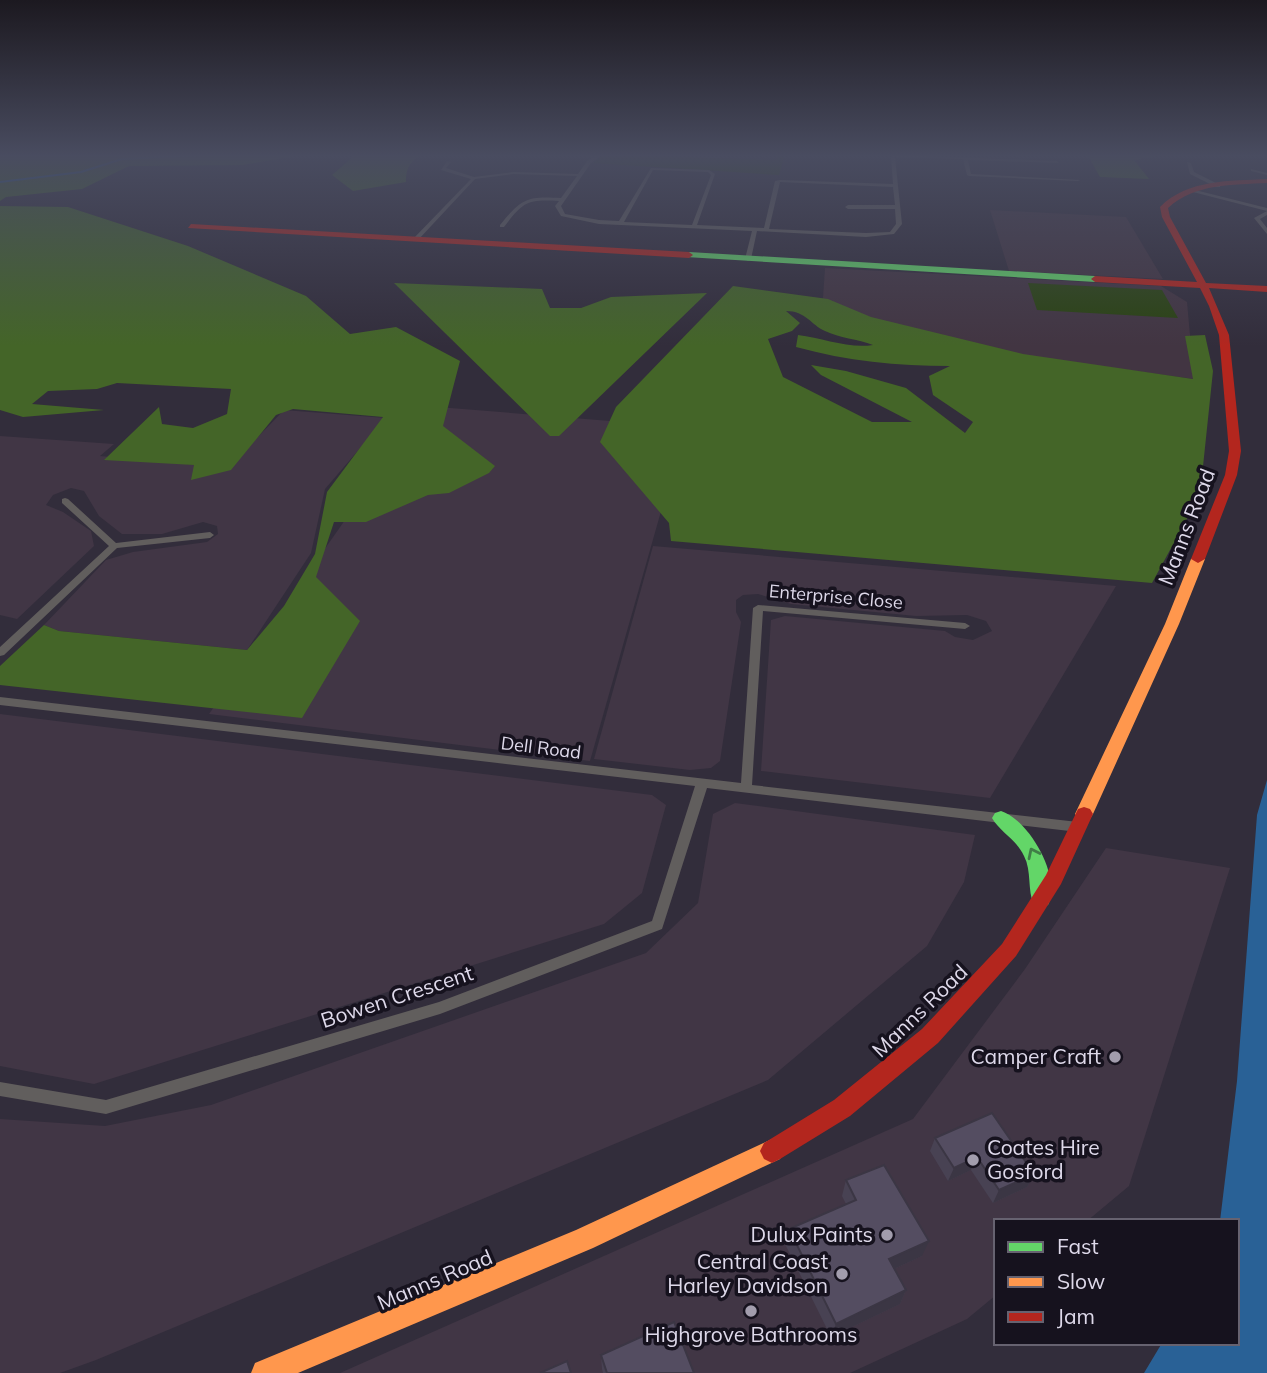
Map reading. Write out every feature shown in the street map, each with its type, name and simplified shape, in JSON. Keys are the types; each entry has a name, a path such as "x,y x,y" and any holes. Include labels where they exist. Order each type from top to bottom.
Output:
{"main road":[{"name":"Manns Road","path":"265,1373 442,1301 709,1183 778,1148 842,1108 930,1036 1009,950 1041,899 1078,827 1172,624 1230,475 1236,451 1225,347 1199,285 1181,259 1177,238 1166,218"},
{"path":"191,226 1267,289"},
{"path":"1001,818 1034,850 1040,869 1041,899"}],"street":[{"path":"416,239 436,218"},
{"path":"502,226 508,218"},
{"path":"578,218 766,231 884,234 892,233 899,224 898,218"},
{"path":"621,223 624,218"},
{"path":"694,227 697,218"},
{"path":"766,231 770,218"},
{"path":"748,258 755,230"},
{"path":"65,500 114,546"},
{"path":"0,653 114,546 210,535"},
{"name":"Enterprise Close","path":"746,788 758,608 965,626"},
{"name":"Dell Road","path":"0,701 1078,827"},
{"name":"Bowen Crescent","path":"0,1089 106,1107 440,1008 657,925 702,784"}],"shaded area":[{"path":"993,218 1127,218 1163,279 1009,271"},
{"path":"825,268 1161,286 1187,302 1194,379 821,328"},
{"path":"425,406 685,427 590,761 209,714"},
{"path":"284,410 386,418 325,489 311,553 247,650 59,631 44,625 106,560 133,552 207,542 218,534 217,526 203,522 162,534 122,534 99,516 84,491 71,488 53,495 46,505 63,512 91,531 94,546 17,619 0,615 0,436 114,444 100,456 228,468"},
{"path":"653,546 1116,586 990,798 761,771 771,620 785,616 945,631 955,637 973,640 992,631 986,621 967,615 916,616 791,604 758,594 743,595 736,600 736,612 741,622 720,761 711,768 690,770 594,759"},
{"path":"0,714 652,795 666,805 642,893 604,924 94,1084 0,1066"},
{"path":"735,803 975,835 964,882 927,946 768,1080 96,1360 60,1373 0,1373 0,1119 105,1126 211,1105 646,953 698,903 713,814"},
{"path":"1106,848 1230,868 1129,1186 1089,1219 994,1219 994,1297 967,1319 850,1373 340,1373 913,1119 1025,969"}],"green space":[{"path":"0,218 102,218 188,246 306,296 350,334 396,327 460,361 443,426 495,466 489,473 449,493 428,495 366,522 334,522 316,577 360,621 302,718 0,685 0,666 44,625 59,631 247,650 284,606 315,554 327,492 383,417 293,409 276,415 231,470 191,480 194,465 104,460 159,407 162,424 193,428 227,414 231,389 117,383 97,389 48,391 32,404 104,410 23,417 0,410"},
{"path":"394,283 542,289 550,308 581,308 611,297 707,293 559,436 550,436"},
{"path":"1028,283 1162,290 1178,318 1037,310"},
{"path":"733,286 828,299 871,317 1023,354 1193,379 1185,336 1205,335 1213,371 1200,495 1152,583 671,541 669,523 600,442 616,407","holes":["786,311 793,312 830,333 873,345 845,344 798,335 796,347 872,362 950,366 929,376 933,395 973,422 965,433 906,388 846,371 811,365 821,375 912,422 872,422 783,377 768,339 792,331 800,323"]}],"water":[{"path":"1267,780 1267,1373 1144,1373 1161,1345 1239,1345 1239,1219 1220,1219 1237,1081 1257,815"}],"building":[{"name":"Coates Hire Gosford","path":"992,1113 1034,1174 999,1190 977,1157 954,1168 935,1138"},
{"path":"884,1165 929,1241 889,1259 906,1290 836,1324 789,1229 856,1200 846,1180"},
{"path":"674,1322 694,1373 607,1373 601,1355"},
{"path":"567,1361 571,1373 540,1373"}],"traffic: fast":[{"path":"689,255 1095,279"},
{"path":"1001,818 1021,836 1033,853 1039,872 1041,899"}],"traffic: slow":[{"path":"1084,814 1172,624 1198,559"},
{"path":"265,1373 585,1239 772,1151"}],"traffic: jam":[{"path":"1167,218 1214,306 1224,335 1235,451 1231,475 1198,559"},
{"path":"191,226 689,255"},
{"path":"1095,279 1267,289"},
{"path":"772,1151 842,1108 930,1036 1009,950 1054,879 1084,814"}],"place":[{"name":"Camper Craft","path":"1115,1057"},
{"name":"Coates Hire Gosford","path":"973,1160"},
{"name":"Dulux Paints","path":"887,1235"},
{"name":"Central Coast Harley Davidson","path":"842,1274"},
{"name":"Highgrove Bathrooms","path":"751,1311"}]}
